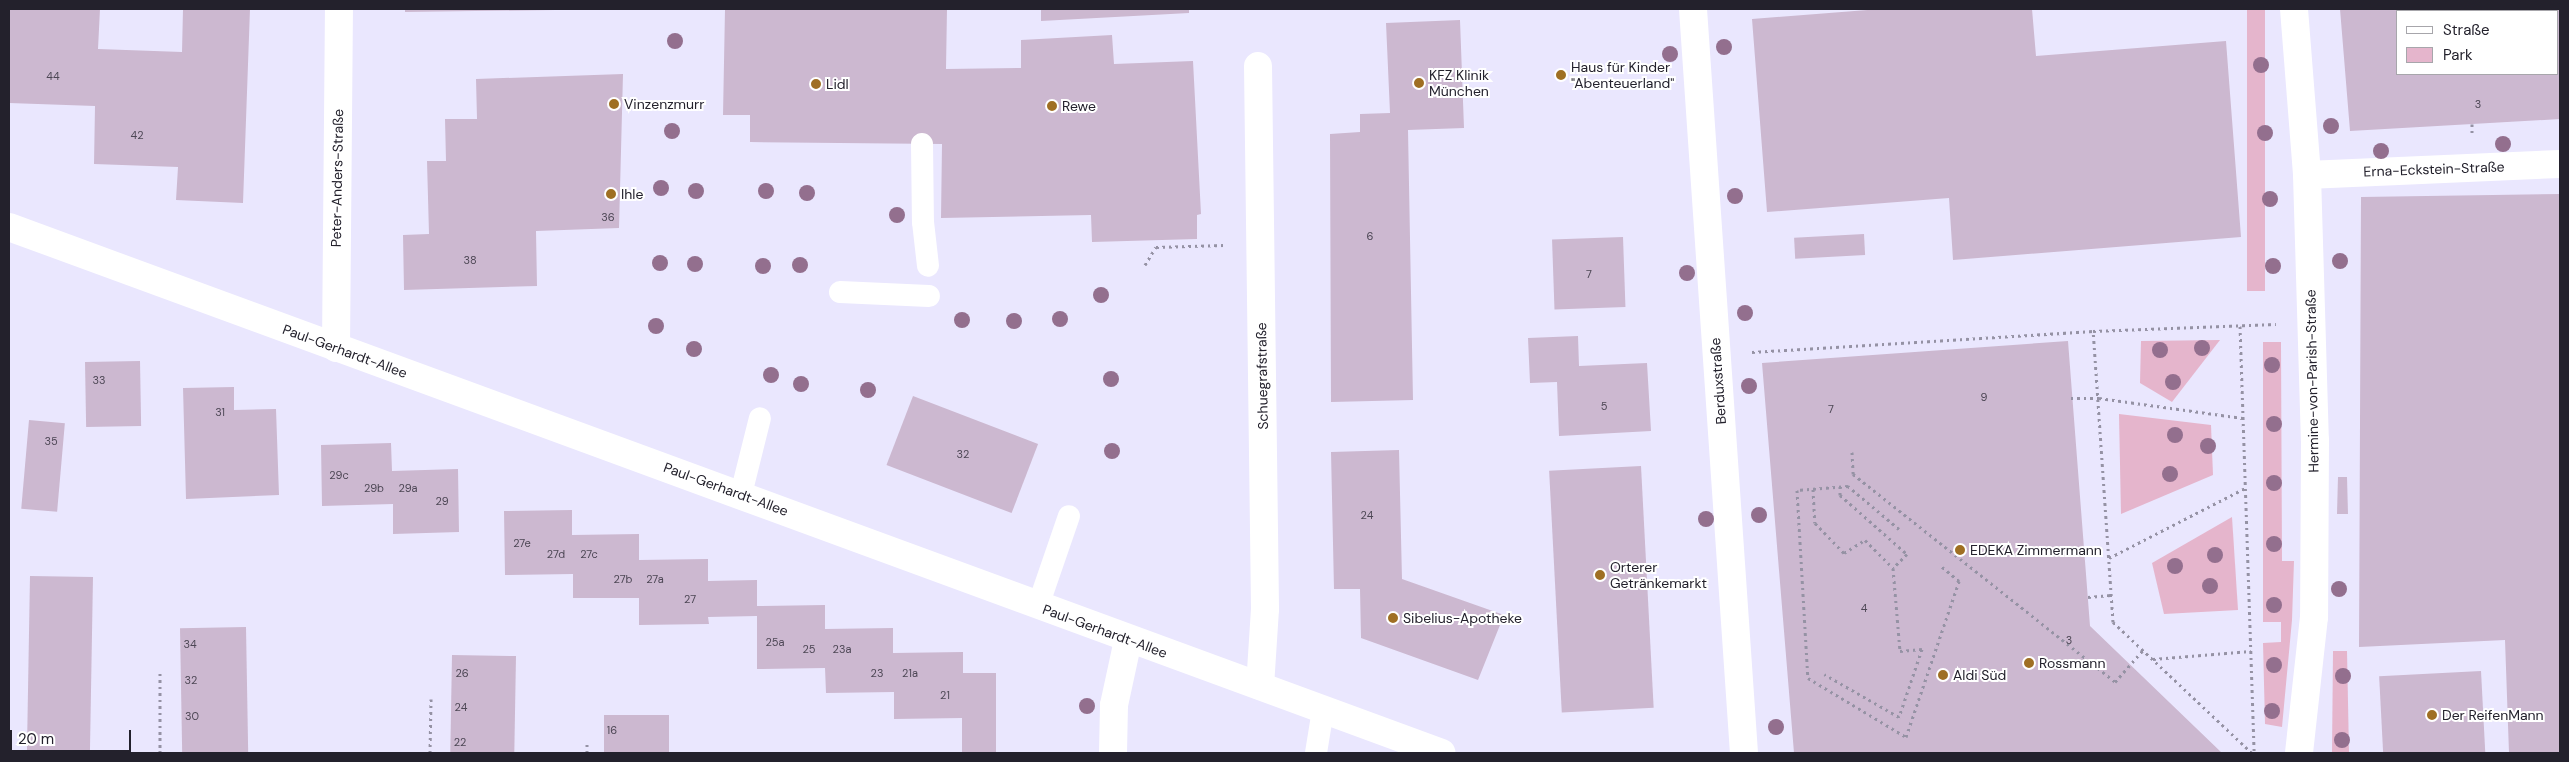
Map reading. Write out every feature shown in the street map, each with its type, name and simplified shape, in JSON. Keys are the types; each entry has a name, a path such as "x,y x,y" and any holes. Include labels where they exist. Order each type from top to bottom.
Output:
{"street":[{"name":"Peter-Anders-Straße","path":"336,348 339,9"},
{"name":"Berduxstraße","path":"1693,9 1744,753"},
{"name":"Hermine-von-Parish-Straße","path":"2294,9 2307,174 2311,321 2314,617 2300,753"},
{"name":"Schuegrafstraße","path":"1258,66 1265,609 1260,686"},
{"name":"Erna-Eckstein-Straße","path":"2307,174 2560,164"},
{"name":"Paul-Gerhardt-Allee","path":"9,228 740,494 1128,640 1442,753"},
{"path":"1113,753 1114,705 1128,640"}],"lane":[{"path":"922,144 923,222 928,266"},
{"path":"840,292 929,296"},
{"path":"740,494 760,418"},
{"path":"1038,606 1069,516"},
{"path":"1316,753 1323,710"}],"path":[{"path":"1145,265 1156,248 1260,243"},
{"path":"1716,355 2093,331 2240,326 2311,321"},
{"path":"2240,326 2253,753"},
{"path":"2093,331 2114,622 2253,753"},
{"path":"2071,398 2099,398 2243,418"},
{"path":"1852,452 1853,474 2115,682 2143,650"},
{"path":"1840,486 1840,496 1907,554 1892,568"},
{"path":"1899,529 1848,486 1797,490 1808,678 1906,736 1959,581 1939,564"},
{"path":"2110,558 2245,488"},
{"path":"1813,489 1815,522 1844,553 1865,540 1892,568 1900,651 1922,649 1899,716 1824,674"},
{"path":"2088,597 2111,595"},
{"path":"2153,659 2251,651"},
{"path":"160,674 160,753"},
{"path":"430,753 431,700"},
{"path":"587,741 587,753"}],"green space":[{"path":"2247,9 2265,9 2265,291 2247,291"},
{"path":"2220,340 2172,402 2140,383 2141,341"},
{"path":"2263,342 2281,342 2282,561 2294,561 2292,620 2282,727 2265,724 2263,643 2281,642 2281,622 2263,622"},
{"path":"2119,414 2211,425 2213,475 2121,514"},
{"path":"2232,517 2238,610 2164,614 2152,563"},
{"path":"2333,651 2347,651 2349,753 2332,753"}],"building":[{"path":"9,9 100,9 98,49 182,52 183,9 250,9 243,203 176,200 178,167 94,164 95,106 9,103"},
{"path":"405,9 556,9 556,10 405,12"},
{"name":"Rewe","path":"725,9 947,9 946,69 1021,68 1021,40 1112,35 1114,64 1193,61 1201,214 1197,215 1197,239 1092,242 1091,215 941,218 942,144 750,142 750,115 723,115"},
{"path":"1041,9 1189,9 1189,13 1041,21"},
{"path":"1880,9 2032,9 2036,56 2226,41 2241,237 1953,260 1949,198 1767,212 1752,19"},
{"path":"2340,9 2560,9 2560,119 2350,131"},
{"path":"1460,20 1464,128 1408,130 1413,400 1331,402 1330,134 1360,132 1360,114 1390,113 1386,23"},
{"path":"623,74 619,228 536,231 537,286 404,290 403,235 429,234 427,161 446,161 445,119 477,119 476,79"},
{"path":"2560,194 2560,753 2509,753 2505,640 2359,647 2361,197"},
{"path":"1864,234 1865,255 1795,259 1794,238"},
{"path":"1623,237 1625,307 1554,309 1552,239"},
{"path":"1578,336 1579,366 1647,363 1651,431 1559,436 1557,382 1530,383 1528,338"},
{"path":"2068,341 2090,626 2222,753 1794,753 1762,363"},
{"path":"140,361 141,426 86,427 85,362"},
{"path":"234,387 234,410 276,409 279,495 186,499 183,388"},
{"path":"913,396 1038,444 1012,513 886,465"},
{"path":"29,420 65,423 57,512 21,509"},
{"path":"391,443 392,471 458,469 459,532 393,534 393,504 322,506 321,445"},
{"path":"1399,450 1402,579 1504,615 1478,680 1361,638 1360,589 1334,589 1331,452"},
{"name":"Orterer Getränkemarkt","path":"1641,466 1654,708 1562,712 1549,471"},
{"path":"2338,477 2347,477 2348,514 2337,514"},
{"path":"572,510 572,535 639,534 639,560 708,559 708,581 757,580 757,606 825,605 825,629 893,628 893,653 963,652 963,673 996,673 996,753 962,753 962,718 894,719 894,692 826,693 825,668 757,669 757,616 708,617 709,624 639,625 639,598 573,598 573,574 505,575 504,511"},
{"path":"30,576 93,577 90,752 27,751"},
{"path":"246,627 248,753 182,753 180,628"},
{"path":"452,655 516,656 514,753 450,753"},
{"name":"Der ReifenMann","path":"2481,671 2485,753 2383,753 2379,676"},
{"path":"604,715 669,715 669,753 604,753"}],"place":[{"name":"Haus für Kinder \"Abenteuerland\"","path":"1561,75"},
{"name":"KFZ Klinik München","path":"1419,83"},
{"name":"Lidl","path":"816,84"},
{"name":"Vinzenzmurr","path":"614,104"},
{"name":"Rewe","path":"1052,106"},
{"name":"Ihle","path":"611,194"},
{"name":"EDEKA Zimmermann","path":"1960,550"},
{"name":"Orterer Getränkemarkt","path":"1600,575"},
{"name":"Sibelius-Apotheke","path":"1393,618"},
{"name":"Rossmann","path":"2029,663"},
{"name":"Aldi Süd","path":"1943,675"},
{"name":"Der ReifenMann","path":"2432,715"}]}
